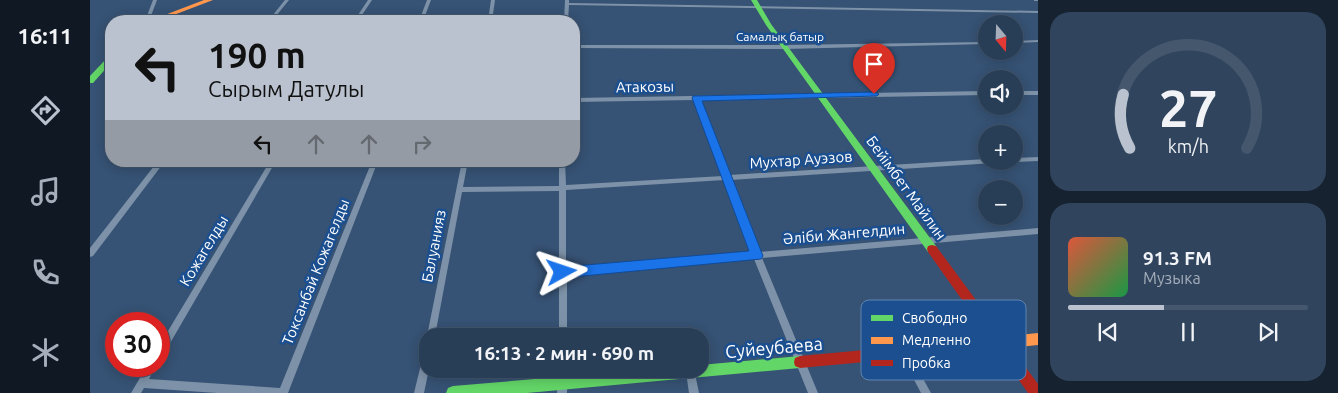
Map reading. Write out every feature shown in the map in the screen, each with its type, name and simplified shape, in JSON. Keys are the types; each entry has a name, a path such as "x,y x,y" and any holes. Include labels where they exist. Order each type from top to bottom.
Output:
{"street":[{"path":"149,15 155,0"},
{"path":"169,15 210,0"},
{"path":"275,15 287,0"},
{"path":"360,15 370,0"},
{"path":"423,15 429,0"},
{"path":"491,15 493,0"},
{"path":"566,15 567,2 756,4 1038,12"},
{"name":"Бейімбет Майлин","path":"756,4 820,96 969,300"},
{"path":"1023,42 1038,41"},
{"name":"Самалық батыр","path":"580,47 785,47 978,43"},
{"path":"90,81 105,65"},
{"name":"Атакозы","path":"580,100 978,93"},
{"path":"1023,93 1038,93"},
{"path":"696,98 757,256 813,393"},
{"path":"1023,160 1038,159"},
{"name":"Мухтар Ауэзов","path":"459,190 562,188 978,162"},
{"path":"90,254 157,167"},
{"name":"Кожагелды","path":"170,335 269,167"},
{"name":"Токсанбай Кожагелды","path":"281,393 373,167"},
{"name":"Балуанияз","path":"433,328 464,167"},
{"path":"562,167 563,328"},
{"name":"Әліби Жангелдин","path":"562,272 1038,231"},
{"name":"Суйеубаева","path":"709,370 861,357"},
{"path":"136,393 146,377"},
{"path":"420,393 423,378"},
{"name":"Суйеубаева","path":"453,393 563,388 643,378"},
{"path":"692,378 694,393"},
{"name":"Бейімбет Майлин","path":"1026,379 1036,393"},
{"path":"919,380 926,393"},
{"path":"142,383 281,393"}],"traffic: fast":[{"path":"754,0 768,24 932,249"},
{"path":"90,81 105,65"},
{"path":"453,393 800,362"}],"traffic: slow":[{"path":"169,15 210,0"},
{"path":"1026,340 1038,339"}],"traffic: jam":[{"path":"932,249 969,300"},
{"path":"800,362 861,356"},
{"path":"1026,379 1036,393"}],"route":[{"path":"562,272 757,256 696,98 874,94"}]}
